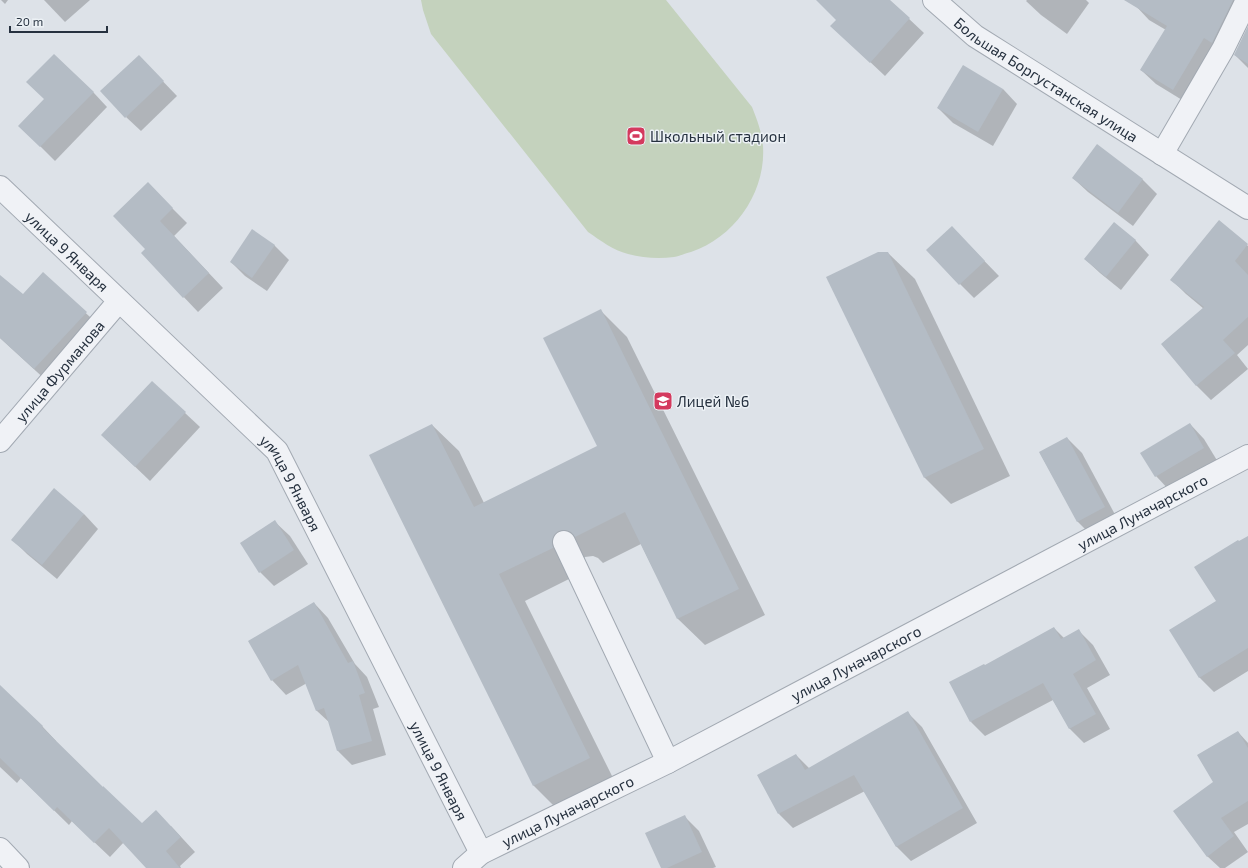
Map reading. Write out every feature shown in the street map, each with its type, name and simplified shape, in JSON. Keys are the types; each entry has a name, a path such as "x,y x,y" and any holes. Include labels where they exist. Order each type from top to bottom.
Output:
{"street":[{"name":"Большая Боргустанская улица","path":"934,0 975,36 1248,208"},
{"path":"1162,154 1223,50 1247,0"},
{"name":"улица 9 Января","path":"0,187 277,451 481,853"},
{"name":"улица Фурманова","path":"0,442 119,301"},
{"name":"улица Луначарского","path":"464,868 481,853 668,762 1248,456"},
{"path":"564,542 668,762"},
{"path":"0,849 18,868"}],"green space":[{"name":"Школьный стадион","path":"421,0 666,0 752,107 756,117 763,146 763,163 753,196 745,211 721,236 707,245 676,257 657,258 634,255 617,250 602,242 588,232 431,34"}],"building":[{"path":"816,0 890,0 910,18 870,63 830,26 836,20"},
{"path":"1124,0 1233,0 1212,43 1204,38 1173,90 1140,70 1167,26"},
{"path":"1248,26 1248,64 1234,55"},
{"path":"54,54 94,92 40,147 18,126 44,99 26,82"},
{"path":"139,55 164,81 125,118 100,91"},
{"path":"963,65 1003,89 978,132 937,108"},
{"path":"1097,144 1143,179 1118,213 1072,178"},
{"path":"148,182 173,208 160,221 209,273 183,298 141,253 145,249 113,216"},
{"path":"1219,220 1248,244 1235,261 1248,275 1248,317 1223,340 1235,353 1196,386 1161,344 1204,307 1170,280"},
{"path":"1114,222 1136,240 1106,277 1084,259"},
{"path":"952,226 985,261 959,285 926,250"},
{"path":"252,229 275,245 252,278 230,262"},
{"path":"878,252 888,252 984,449 924,478 826,277"},
{"path":"43,272 87,312 34,369 0,338 0,275 23,294"},
{"path":"601,309 739,589 677,619 625,512 575,537 571,532 565,530 558,531 554,535 552,541 553,548 499,574 590,758 533,786 369,455 432,424 474,507 597,446 543,338"},
{"path":"152,381 186,412 135,467 101,435"},
{"path":"1190,423 1204,448 1155,477 1140,453"},
{"path":"1067,437 1105,507 1077,522 1039,452"},
{"path":"54,488 84,514 42,565 11,540"},
{"path":"275,520 294,550 259,573 240,543"},
{"path":"1248,536 1248,648 1199,678 1169,630 1216,601 1194,567 1238,540 1239,541"},
{"path":"314,602 348,663 353,661 365,693 359,695 372,741 337,751 324,708 316,711 298,665 271,681 248,641"},
{"path":"1054,627 1061,639 1079,629 1096,660 1073,674 1096,714 1069,729 1043,683 970,722 949,682 984,664 985,665"},
{"path":"0,685 103,787 142,823 156,810 181,837 166,851 180,868 146,868 109,828 94,843 57,807 54,811 0,758"},
{"path":"908,711 963,808 896,847 854,775 778,814 757,775 796,754 805,770"},
{"path":"1238,731 1248,748 1248,801 1221,818 1234,836 1207,857 1173,811 1213,782 1197,755"},
{"path":"685,815 702,852 667,868 661,868 645,833"}],"place":[{"name":"Школьный стадион","path":"636,136"},
{"name":"Лицей №6","path":"663,401"}]}
